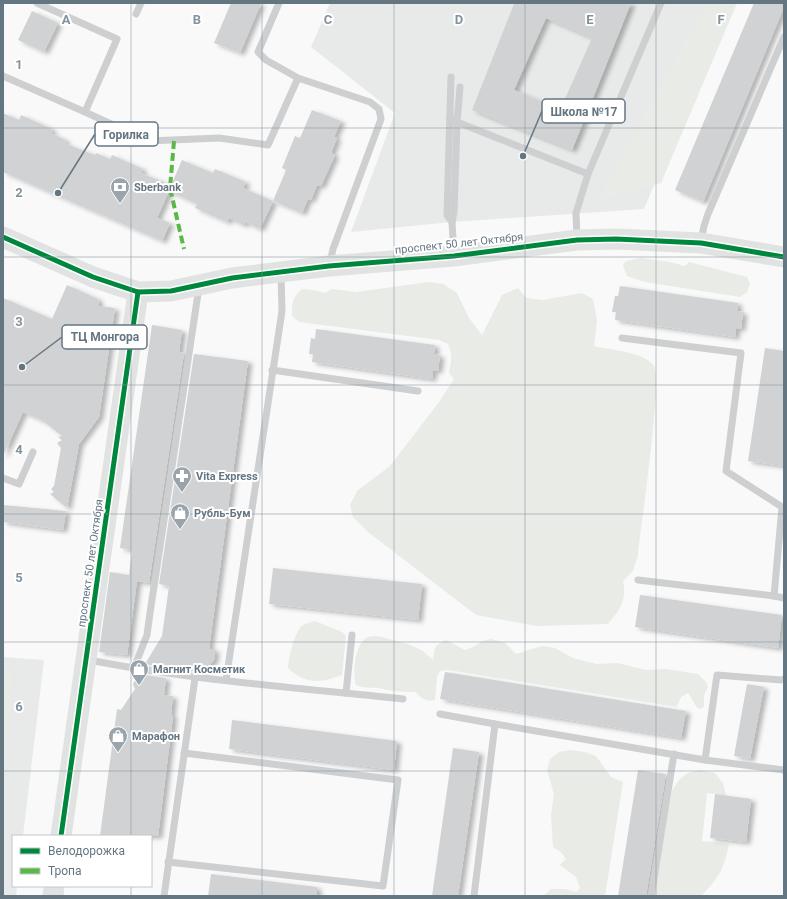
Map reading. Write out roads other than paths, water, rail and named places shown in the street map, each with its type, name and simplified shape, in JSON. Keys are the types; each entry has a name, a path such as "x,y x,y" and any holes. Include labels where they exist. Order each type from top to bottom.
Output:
{"street":[{"name":"проспект 50 лет Октября","path":"3,237 93,277 138,292 171,291 232,278 330,266 454,256 577,240 616,239 701,243 784,257"},
{"name":"проспект 50 лет Октября","path":"61,835 138,292"}],"lane":[{"path":"38,3 117,39 85,112"},
{"path":"136,14 141,3"},
{"path":"279,3 258,52 266,60 298,78 370,102 379,109 381,119 333,249 330,266"},
{"path":"577,240 576,213 588,174 661,3"},
{"path":"701,243 708,214 784,37"},
{"path":"3,76 148,141 220,138 268,145 298,78"},
{"path":"451,77 447,215 452,222"},
{"path":"454,256 452,222 454,212 457,122 460,87"},
{"path":"450,118 588,174"},
{"path":"226,680 282,312 281,272"},
{"path":"134,668 147,635 199,285"},
{"path":"622,338 741,353 726,471 782,507 774,596"},
{"path":"272,370 418,391"},
{"path":"3,478 19,484 33,452"},
{"path":"638,580 784,598"},
{"path":"346,693 352,635"},
{"path":"86,659 195,678 403,699"},
{"path":"705,760 716,675 784,679"},
{"path":"164,896 195,678"},
{"path":"440,714 705,760 784,770"},
{"path":"474,896 495,724"},
{"path":"168,862 383,886 398,780 184,753"},
{"path":"651,896 674,754"}],"place":[{"name":"Школа №17","path":"523,156"},
{"name":"Горилка","path":"58,193"},
{"name":"Sberbank","path":"120,204"},
{"name":"ТЦ Монгора","path":"22,367"},
{"name":"Vita Express","path":"182,493"},
{"name":"Рубль-Бум","path":"180,530"},
{"name":"Магнит Косметик","path":"139,686"},
{"name":"Марафон","path":"118,753"}]}
